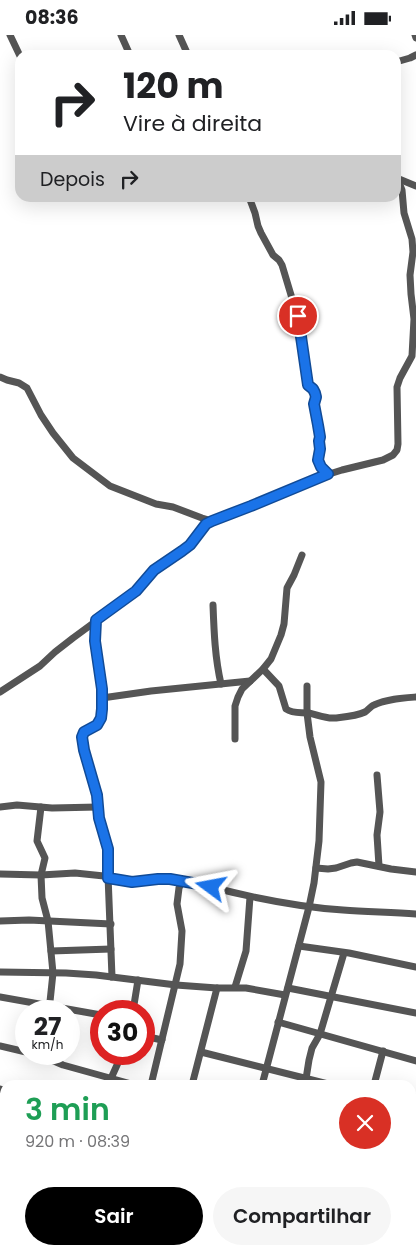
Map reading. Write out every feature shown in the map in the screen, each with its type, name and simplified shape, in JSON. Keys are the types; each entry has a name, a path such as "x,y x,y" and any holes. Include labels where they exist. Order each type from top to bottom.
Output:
{"street":[{"path":"10,35 17,50"},
{"path":"122,35 128,50"},
{"path":"179,35 186,50"},
{"path":"401,61 416,55"},
{"path":"401,178 416,186"},
{"path":"0,692 40,666 54,652 136,591 154,570 186,548 206,524 328,474 383,460 393,455 397,450 396,387 412,356 415,327 410,275 413,252 412,239 404,213 401,187"},
{"path":"250,202 261,233 273,255 282,265 298,316 308,385 313,389 316,397 314,404 320,437 318,460 321,467 328,474"},
{"path":"0,377 19,383 27,388 52,433 73,457 110,486 212,521"},
{"path":"235,739 235,707 238,697 242,689 271,659 281,635 286,610 287,588 302,555"},
{"path":"213,605 214,641 222,684"},
{"path":"96,620 95,641 102,698 101,718 97,725 84,732 82,737 97,795 99,818 108,849 112,977"},
{"path":"263,669 279,686 286,709 295,713 307,713 334,718 360,714 373,705 416,697"},
{"path":"102,698 250,681"},
{"path":"263,1080 309,907 316,868 321,782 310,737 307,713 307,686"},
{"path":"377,775 380,812 378,835 379,866"},
{"path":"0,807 17,805 59,808 98,807"},
{"path":"41,807 37,841 45,858 41,875 42,898 48,921 53,973 50,1000"},
{"path":"316,868 328,869 357,862 416,872"},
{"path":"0,874 41,875 75,873 132,882 158,879 182,881 250,897 309,907 344,911 416,914"},
{"path":"152,1080 180,964 182,931 177,904 182,881"},
{"path":"235,987 246,951 250,897"},
{"path":"0,921 111,924"},
{"path":"299,946 416,967"},
{"path":"51,951 111,949"},
{"path":"306,1080 312,1048 320,1034 344,953"},
{"path":"0,973 96,975 176,985 246,988 332,997 416,1013"},
{"path":"134,1000 138,980"},
{"path":"193,1080 217,988"},
{"path":"0,997 15,1000"},
{"path":"278,1022 416,1061"},
{"path":"155,1038 162,1040"},
{"path":"0,1046 15,1049"},
{"path":"375,1080 383,1051"},
{"path":"201,1052 266,1068 300,1080"},
{"path":"63,1065 104,1080"},
{"path":"111,1080 117,1065"}],"route":[{"path":"211,887 170,879 132,882 108,878 108,849 101,829 97,795 82,737 84,732 97,725 101,718 102,689 95,641 96,620 136,591 154,570 190,545 206,524 328,474 321,467 318,460 320,437 314,404 316,397 313,389 308,385 298,316"}]}
